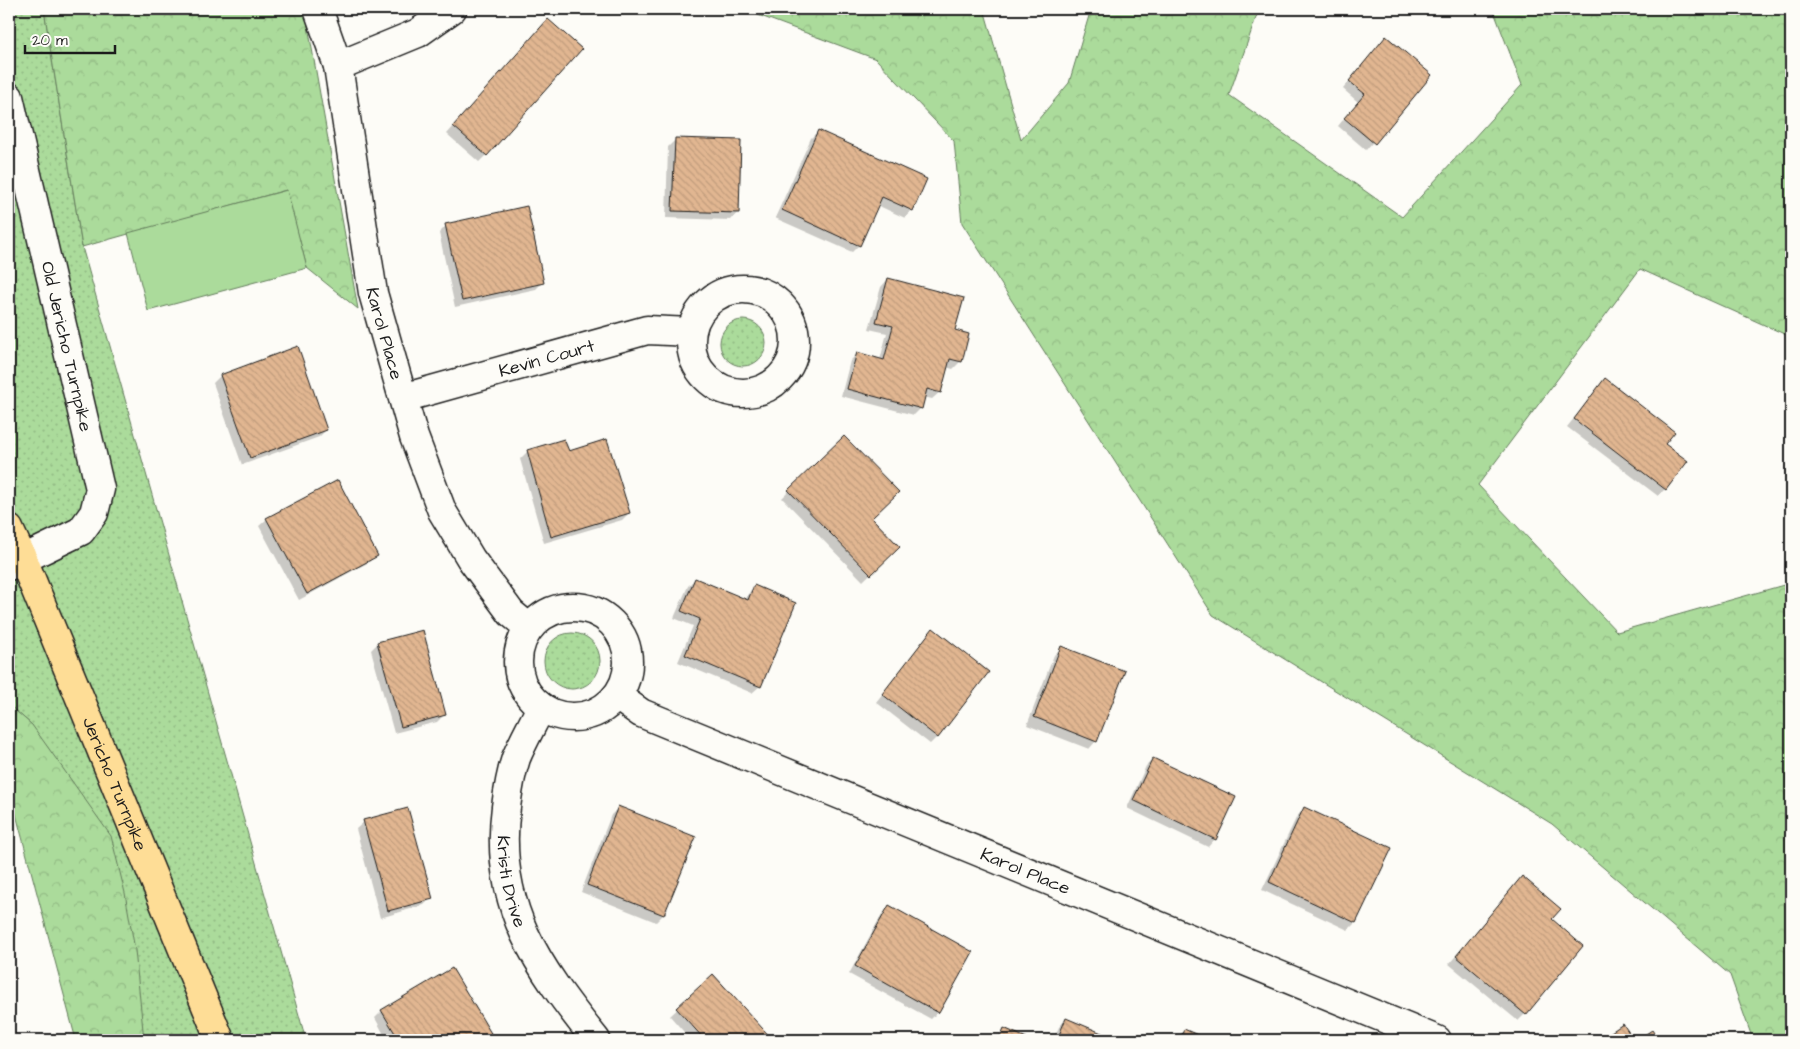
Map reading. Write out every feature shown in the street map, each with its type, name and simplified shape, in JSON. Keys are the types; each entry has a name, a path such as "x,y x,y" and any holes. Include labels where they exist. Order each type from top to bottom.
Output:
{"main road":[{"name":"Jericho Turnpike","path":"9,529 16,562 220,1040"}],"street":[{"name":"Karol Place","path":"318,9 338,66 373,293 414,437 442,511 471,559 511,613 529,628"},
{"path":"338,66 418,33 452,9"},
{"name":"Old Jericho Turnpike","path":"9,97 100,488 94,512 80,531 16,562"},
{"name":"Kevin Court","path":"403,398 647,330 691,332"},
{"path":"579,606 597,611 612,622 622,634 628,658 625,682 617,696 605,708 590,714 573,717 556,714 541,707 528,694 521,679 518,661 521,644 529,628 543,615 560,608 579,606"},
{"name":"Karol Place","path":"617,696 641,713 1437,1040"},
{"name":"Kristi Drive","path":"541,707 516,759 508,798 502,837 507,885 519,921 539,963 596,1040"}],"green space":[{"path":"9,9 44,9 82,247 306,1040 144,1040 140,1016 32,725 9,705"},
{"path":"44,9 305,9 358,309 307,268 286,190 82,247"},
{"path":"742,9 984,9 1021,140 1069,83 1091,9 1259,9 1229,95 1402,217 1522,85 1493,9 1791,9 1791,337 1640,269 1478,485 1617,632 1791,583 1791,1040 1753,1040 1730,975 1552,824 1213,615 962,223 954,141 876,59"},
{"path":"287,190 307,268 148,311 128,233"},
{"path":"739,320 747,320 756,324 762,330 766,343 762,356 756,362 747,366 739,366 730,362 724,356 720,347 720,339 724,330 730,324"},
{"path":"566,633 578,633 592,641 600,655 598,672 592,681 578,689 566,689 556,684 549,677 544,667 544,655 549,645 556,638"},
{"path":"9,705 32,725 111,836 125,893 135,950 144,1040 76,1040 9,788"}],"building":[{"path":"548,19 582,49 487,156 453,126"},
{"path":"1386,36 1432,75 1375,144 1344,118 1365,94 1349,81"},
{"path":"818,130 927,179 913,211 882,197 860,246 782,210"},
{"path":"675,138 741,140 739,213 672,211"},
{"path":"527,206 544,283 462,301 445,224"},
{"path":"888,278 964,298 955,330 969,334 962,362 950,359 941,393 927,389 922,409 847,389 857,352 884,360 893,326 876,322"},
{"path":"298,346 327,430 250,458 220,375"},
{"path":"1605,378 1675,432 1665,444 1688,461 1666,490 1574,419"},
{"path":"844,436 899,492 872,518 900,547 871,575 788,490"},
{"path":"564,439 569,451 607,439 630,513 551,537 527,450"},
{"path":"338,480 378,556 307,594 266,518"},
{"path":"695,578 748,600 754,585 796,603 761,687 685,655 700,619 681,611"},
{"path":"933,628 989,672 938,738 882,694"},
{"path":"423,630 446,715 401,727 377,642"},
{"path":"1061,646 1125,671 1097,742 1034,717"},
{"path":"1153,758 1236,797 1216,840 1133,800"},
{"path":"618,806 696,837 664,915 587,885"},
{"path":"1304,807 1392,848 1356,923 1269,882"},
{"path":"408,808 433,899 388,911 363,820"},
{"path":"1522,876 1561,909 1552,919 1583,946 1526,1015 1456,956"},
{"path":"889,905 973,952 939,1013 855,966"},
{"path":"452,968 495,1040 399,1040 381,1010"},
{"path":"713,974 773,1040 705,1040 676,1008"},
{"path":"1066,1018 1116,1039 1057,1040"},
{"path":"1623,1024 1634,1040 1599,1040"},
{"path":"1004,1028 1031,1040 999,1040"},
{"path":"1184,1029 1209,1040 1180,1040"},
{"path":"1652,1030 1659,1040 1637,1040"}]}
